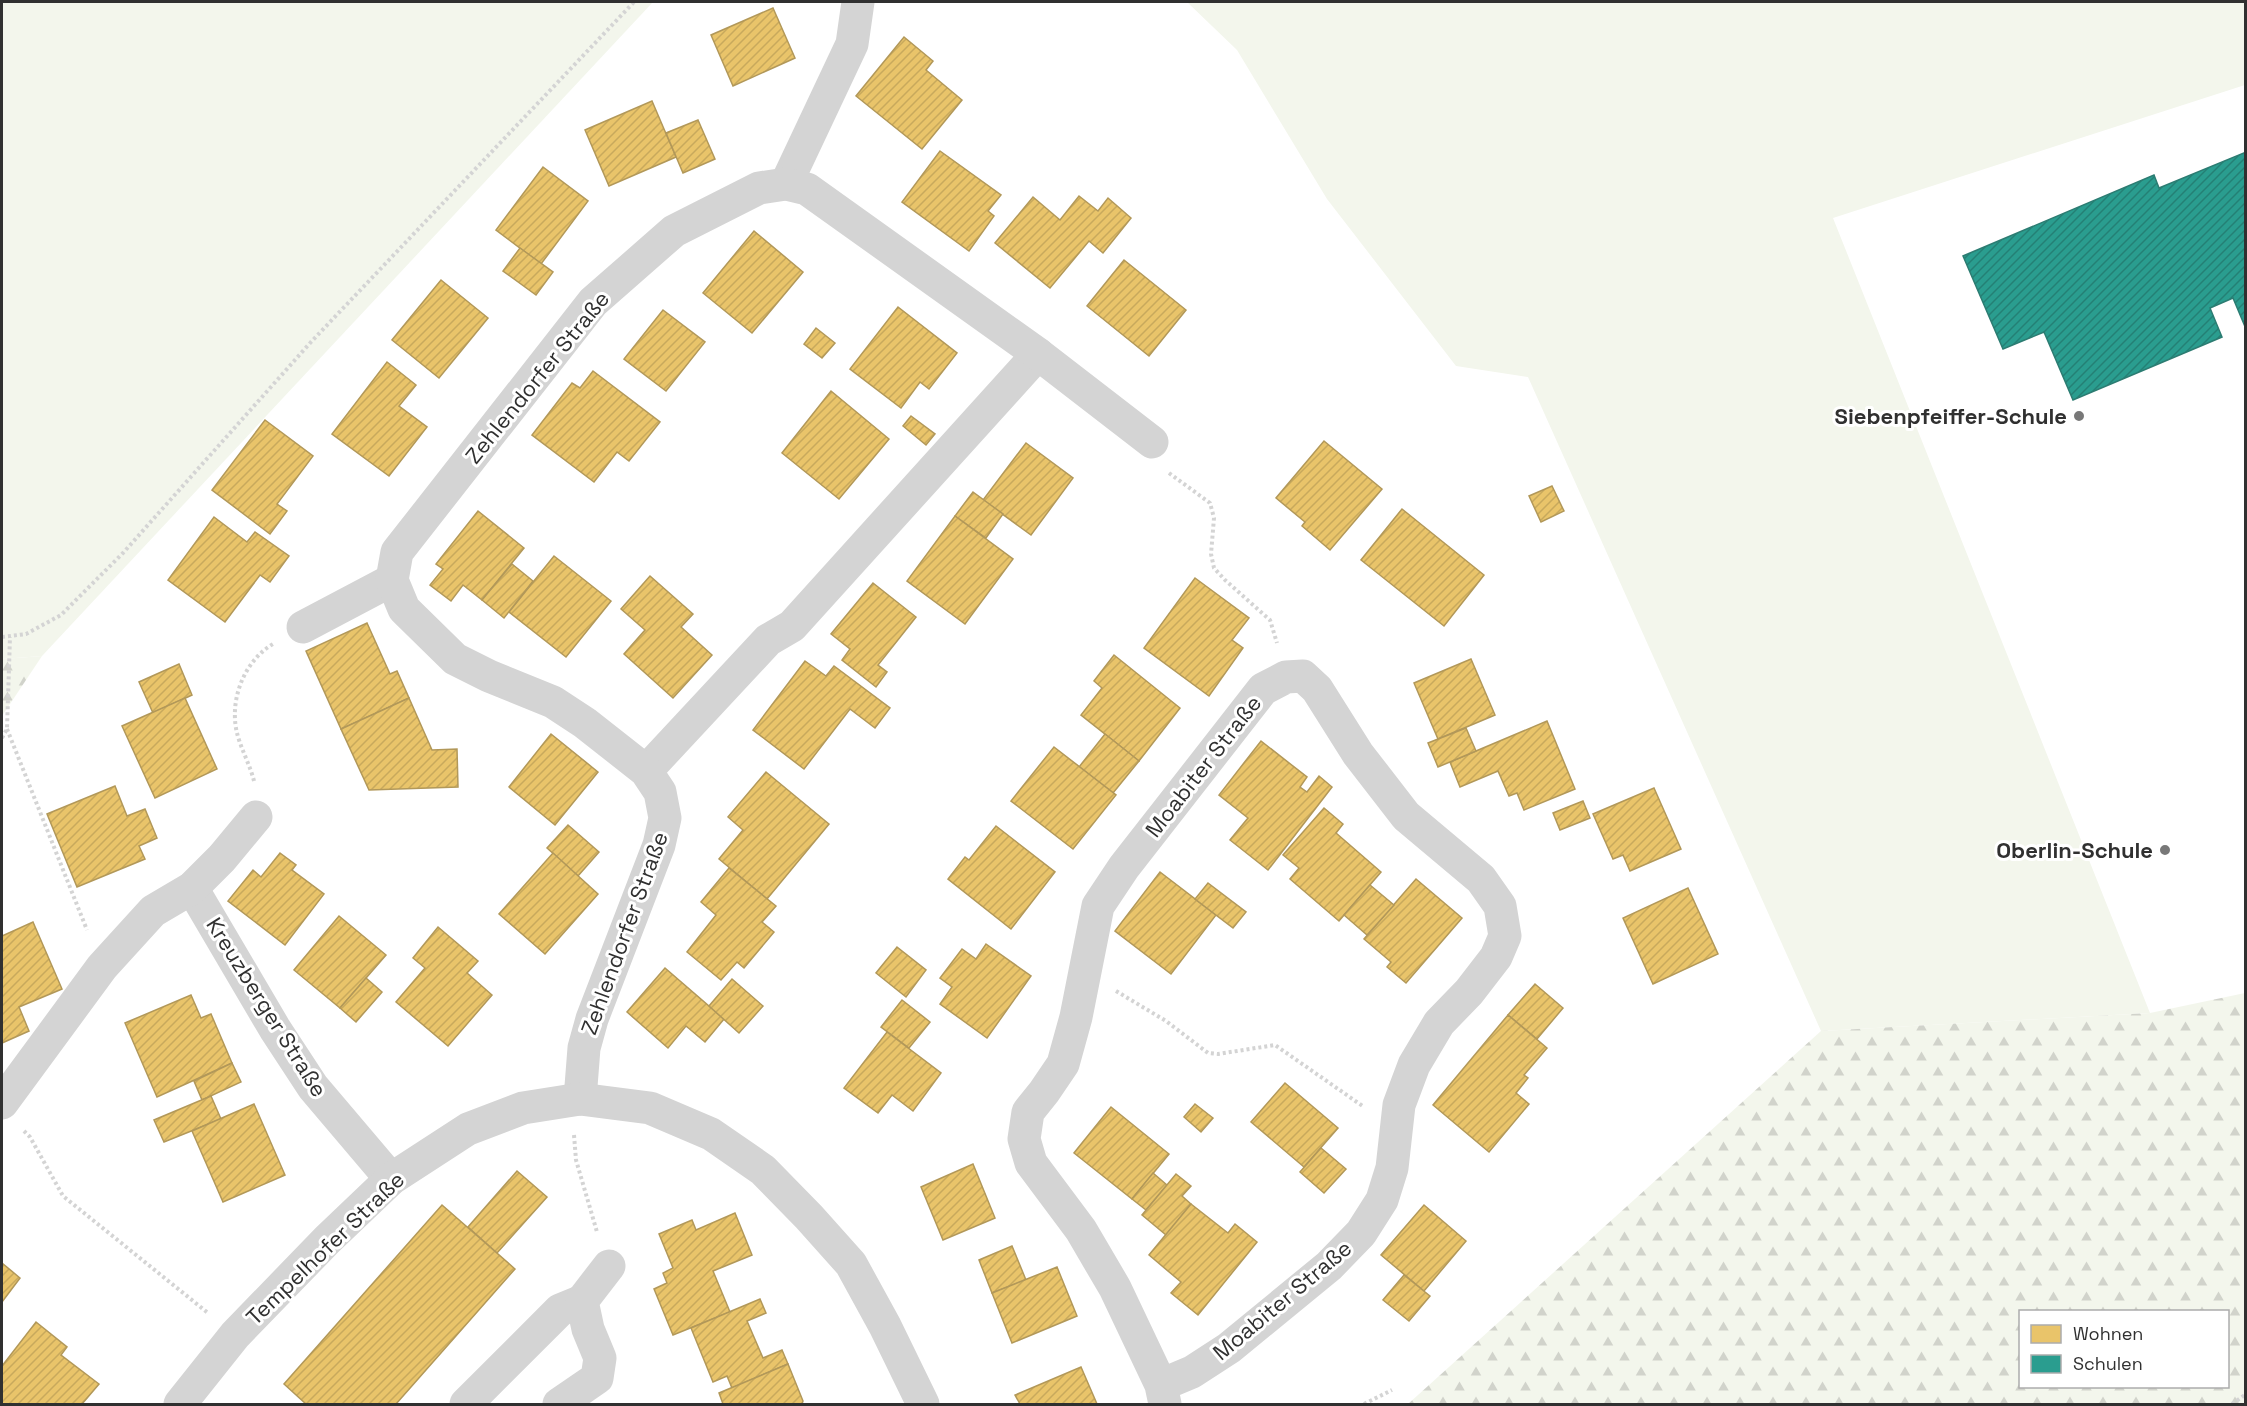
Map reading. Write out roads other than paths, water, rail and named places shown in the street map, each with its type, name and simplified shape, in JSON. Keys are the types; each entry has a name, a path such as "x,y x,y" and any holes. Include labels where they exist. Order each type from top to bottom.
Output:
{"street":[{"path":"786,184 852,44 858,2"},
{"name":"Zehlendorfer Straße","path":"580,1099 584,1048 659,845 665,818 660,792 646,771 585,723 553,702 489,676 455,659 404,609 392,580 397,552 593,302 674,231 759,188 786,184 807,189 1038,354 1152,442"},
{"path":"646,771 768,640 792,626 1038,354"},
{"path":"303,627 392,580"},
{"name":"Moabiter Straße","path":"1303,676 1317,689 1358,754 1406,816 1481,879 1500,906 1505,936 1496,957 1469,992 1439,1023 1414,1065 1399,1105 1392,1168 1382,1200 1361,1233 1329,1266 1229,1348 1192,1372 1163,1395 1115,1288 1081,1230 1031,1163 1023,1139 1028,1112 1062,1064 1085,972 1098,906 1124,867 1263,689 1286,677 1303,676"},
{"path":"2,1103 102,967 153,911 192,888 222,858 256,817"},
{"name":"Kreuzberger Straße","path":"192,888 275,1029 313,1088 391,1179"},
{"name":"Tempelhofer Straße","path":"180,1404 235,1335 327,1240 391,1179 468,1129 523,1108 580,1099 650,1108 711,1134 763,1170 851,1264 885,1326 923,1404"},
{"path":"466,1404 560,1310 582,1301 609,1266"},
{"path":"559,1404 597,1378 600,1358 588,1329 582,1301"}],"place":[{"name":"Siebenpfeiffer-Schule","path":"2079,416"},
{"name":"Oberlin-Schule","path":"2165,850"}]}
